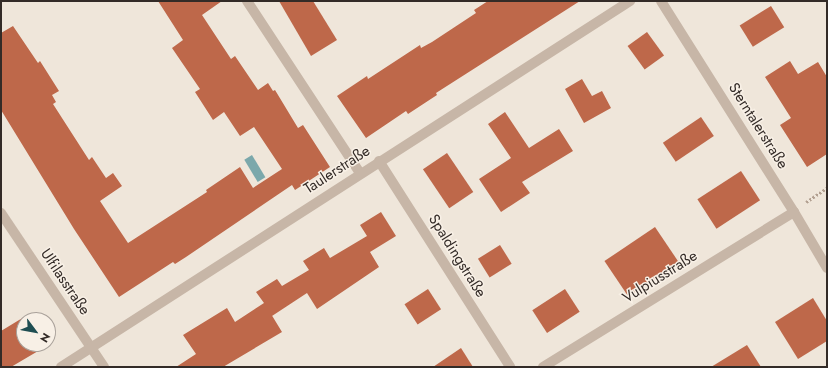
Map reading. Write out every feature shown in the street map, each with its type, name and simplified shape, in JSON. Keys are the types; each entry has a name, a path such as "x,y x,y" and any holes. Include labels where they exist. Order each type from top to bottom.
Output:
{"street":[{"path":"247,1 360,173"},
{"name":"Taulerstraße","path":"61,367 360,173 630,1"},
{"name":"Sterntalerstraße","path":"661,1 794,212 827,268"},
{"name":"Spaldingstraße","path":"379,161 510,367"},
{"name":"Vulpiusstraße","path":"542,367 794,212"},
{"name":"Ulfilasstraße","path":"1,213 104,367"}],"path":[{"path":"794,212 827,188"}],"water":[{"path":"252,155 265,177 258,182 244,160"}],"building":[{"path":"158,1 222,1 202,15 231,59 235,56 258,90 268,83 273,91 275,90 298,128 303,125 330,167 295,190 292,185 186,257 175,264 173,262 119,297 74,229 1,110 1,33 13,26 38,63 40,61 59,91 52,95 56,102 53,104 89,160 92,157 106,178 113,173 122,186 100,201 128,243 207,192 206,190 240,167 253,188 282,169 254,127 240,136 224,112 213,120 195,92 200,89 172,48 183,40"},
{"path":"279,1 313,1 337,40 311,56"},
{"path":"488,1 580,1 436,93 437,95 408,114 406,111 366,138 337,96 367,76 368,79 420,45 421,48 432,42 476,13 474,10"},
{"path":"771,6 784,27 753,47 740,26"},
{"path":"647,32 664,55 645,70 628,46"},
{"path":"790,61 798,74 818,62 827,77 827,154 807,167 780,125 791,118 765,77"},
{"path":"582,79 592,96 602,91 611,108 584,123 565,89"},
{"path":"505,112 529,148 559,129 573,151 522,182 530,193 501,212 479,179 511,158 488,124"},
{"path":"701,117 714,136 676,162 663,143"},
{"path":"447,153 473,192 449,208 423,169"},
{"path":"741,171 760,200 716,229 697,199"},
{"path":"381,212 396,236 370,252 379,267 317,309 307,293 272,316 282,332 223,367 176,367 196,354 183,335 227,308 235,322 264,303 256,292 277,279 282,286 309,270 303,261 324,248 330,258 367,236 360,225"},
{"path":"655,227 679,263 628,297 604,261"},
{"path":"500,245 512,264 490,277 478,259"},
{"path":"428,289 441,309 418,324 405,304"},
{"path":"565,289 580,312 547,333 532,310"},
{"path":"813,298 827,321 827,341 798,359 775,322"},
{"path":"16,322 16,352 36,352 11,367 1,367 1,331"},
{"path":"747,345 761,367 711,367"},
{"path":"461,348 473,367 433,367"}]}
